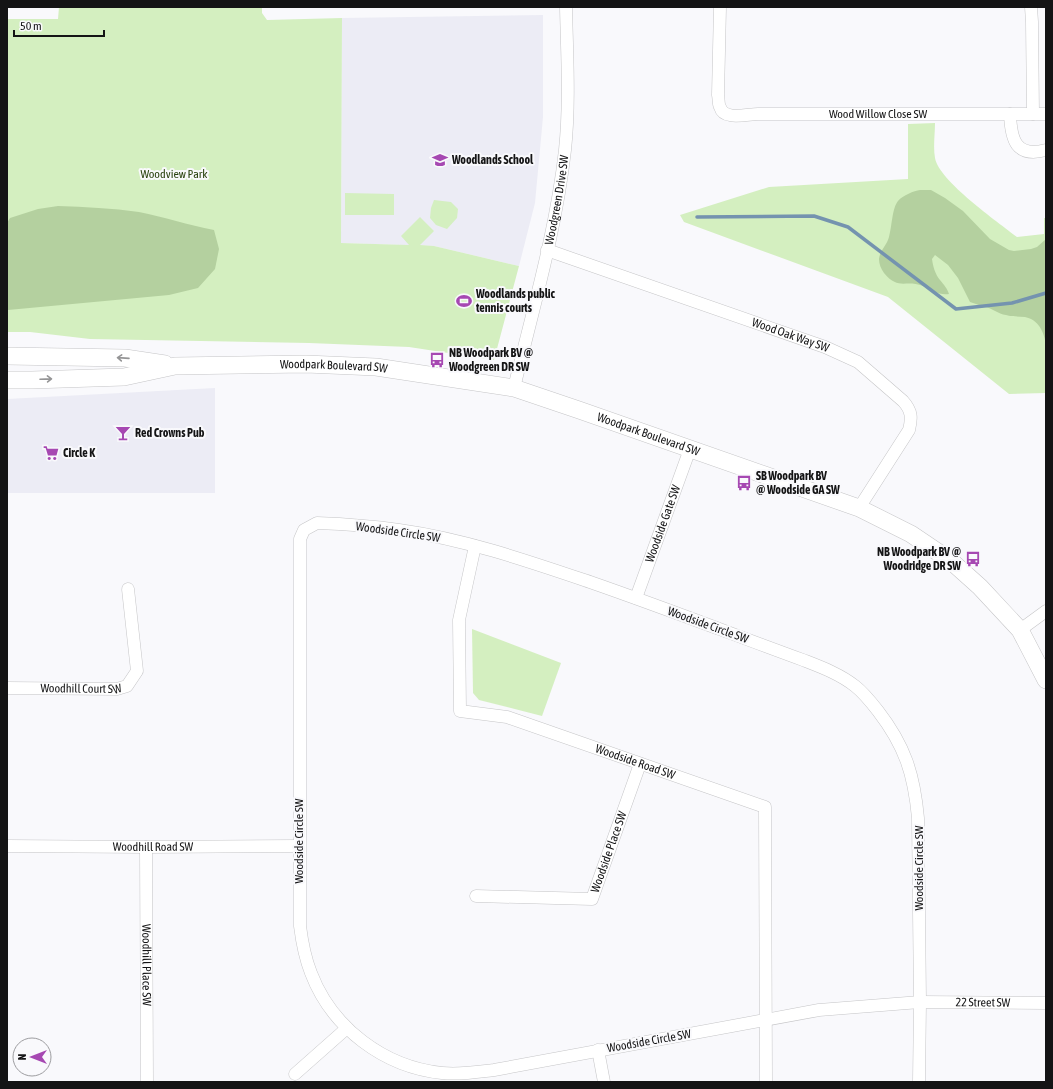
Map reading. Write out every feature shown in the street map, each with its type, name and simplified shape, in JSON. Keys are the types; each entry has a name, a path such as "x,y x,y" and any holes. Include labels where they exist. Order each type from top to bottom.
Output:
{"street":[{"name":"Woodgreen Drive SW","path":"514,388 547,250 561,177 567,125 566,7"},
{"name":"Wood Willow Close SW","path":"720,7 718,95 720,108 724,113 730,116 758,114 1046,114"},
{"path":"1031,7 1033,114"},
{"path":"1010,114 1010,128 1014,140 1020,148 1028,152 1046,150"},
{"name":"Wood Oak Way SW","path":"547,250 825,347 858,362 908,406 912,419 908,430 859,508"},
{"name":"Woodpark Boulevard SW","path":"7,356 125,358 175,366 298,364 357,365 514,388 859,508 911,534 951,561 980,587 1020,630 1046,680"},
{"name":"Woodpark Boulevard SW","path":"7,380 124,376 175,366"},
{"name":"Woodside Gate SW","path":"636,598 690,449"},
{"name":"Woodside Circle SW","path":"317,523 398,530 475,546 537,564 636,598 829,671 856,686 891,728 900,744 909,767 916,795 918,818 920,1002 819,1010 494,1070 457,1074 442,1073 412,1067 383,1055 346,1028 326,1003 311,974 305,958 300,926 300,539 304,530 317,523"},
{"name":"Woodside Road SW","path":"475,546 459,620 460,711 507,717 764,807 766,1020"},
{"name":"Woodhill Court SW","path":"7,688 117,688 127,686 137,671 128,589"},
{"path":"1020,630 1046,611"},
{"name":"Woodside Place SW","path":"476,896 592,899 640,764"},
{"name":"Woodhill Road SW","path":"7,846 299,846"},
{"name":"Woodhill Place SW","path":"146,847 147,1082"},
{"path":"919,1082 920,1002"},
{"name":"22 Street SW","path":"920,1002 1046,1003"},
{"path":"766,1020 766,1082"},
{"path":"296,1074 346,1028"},
{"path":"598,1050 604,1082"}],"shaded area":[{"name":"Woodlands School","path":"543,15 543,117 535,203 519,266 434,246 341,243 342,18"},
{"path":"215,388 215,493 7,493 7,399"}],"green space":[{"name":"Woodview Park","path":"59,7 262,7 262,13 267,20 342,18 341,243 409,245 401,236 420,217 434,231 420,245 434,246 519,266 494,360 409,347 309,343 90,339 30,332 7,332 7,19 58,19"},
{"path":"935,123 934,154 939,167 947,178 970,200 1017,237 1044,234 1044,218 1046,218 1046,393 1009,394 888,297 684,222 680,215 769,187 908,179 908,124"},
{"path":"920,190 931,190 945,198 963,211 990,239 1009,250 1014,251 1031,249 1037,247 1046,239 1046,345 1040,327 1034,321 1025,317 1003,314 970,302 958,278 948,265 935,255 932,259 934,270 949,294 939,293 917,284 902,284 894,282 884,273 880,266 879,259 889,237 896,204 906,195"},
{"path":"345,193 394,194 394,215 345,215"},
{"path":"434,200 451,202 458,209 457,218 447,229 436,225 430,218"},
{"path":"58,206 139,212 214,230 219,249 215,269 198,288 169,295 8,310 7,223 10,218 38,209"},
{"path":"472,629 561,663 542,716 479,700 473,693"}],"waterway":[{"path":"697,217 814,216 848,227 956,309 1012,303 1046,293"}],"place":[{"name":"Woodlands School","path":"440,160"},
{"name":"Woodlands public tennis courts","path":"464,301"},
{"name":"NB Woodpark BV @ Woodgreen DR SW","path":"437,360"},
{"name":"Red Crowns Pub","path":"123,433"},
{"name":"Circle K","path":"51,453"},
{"name":"SB Woodpark BV @ Woodside GA SW","path":"744,483"},
{"name":"NB Woodpark BV @ Woodridge DR SW","path":"973,559"}]}
